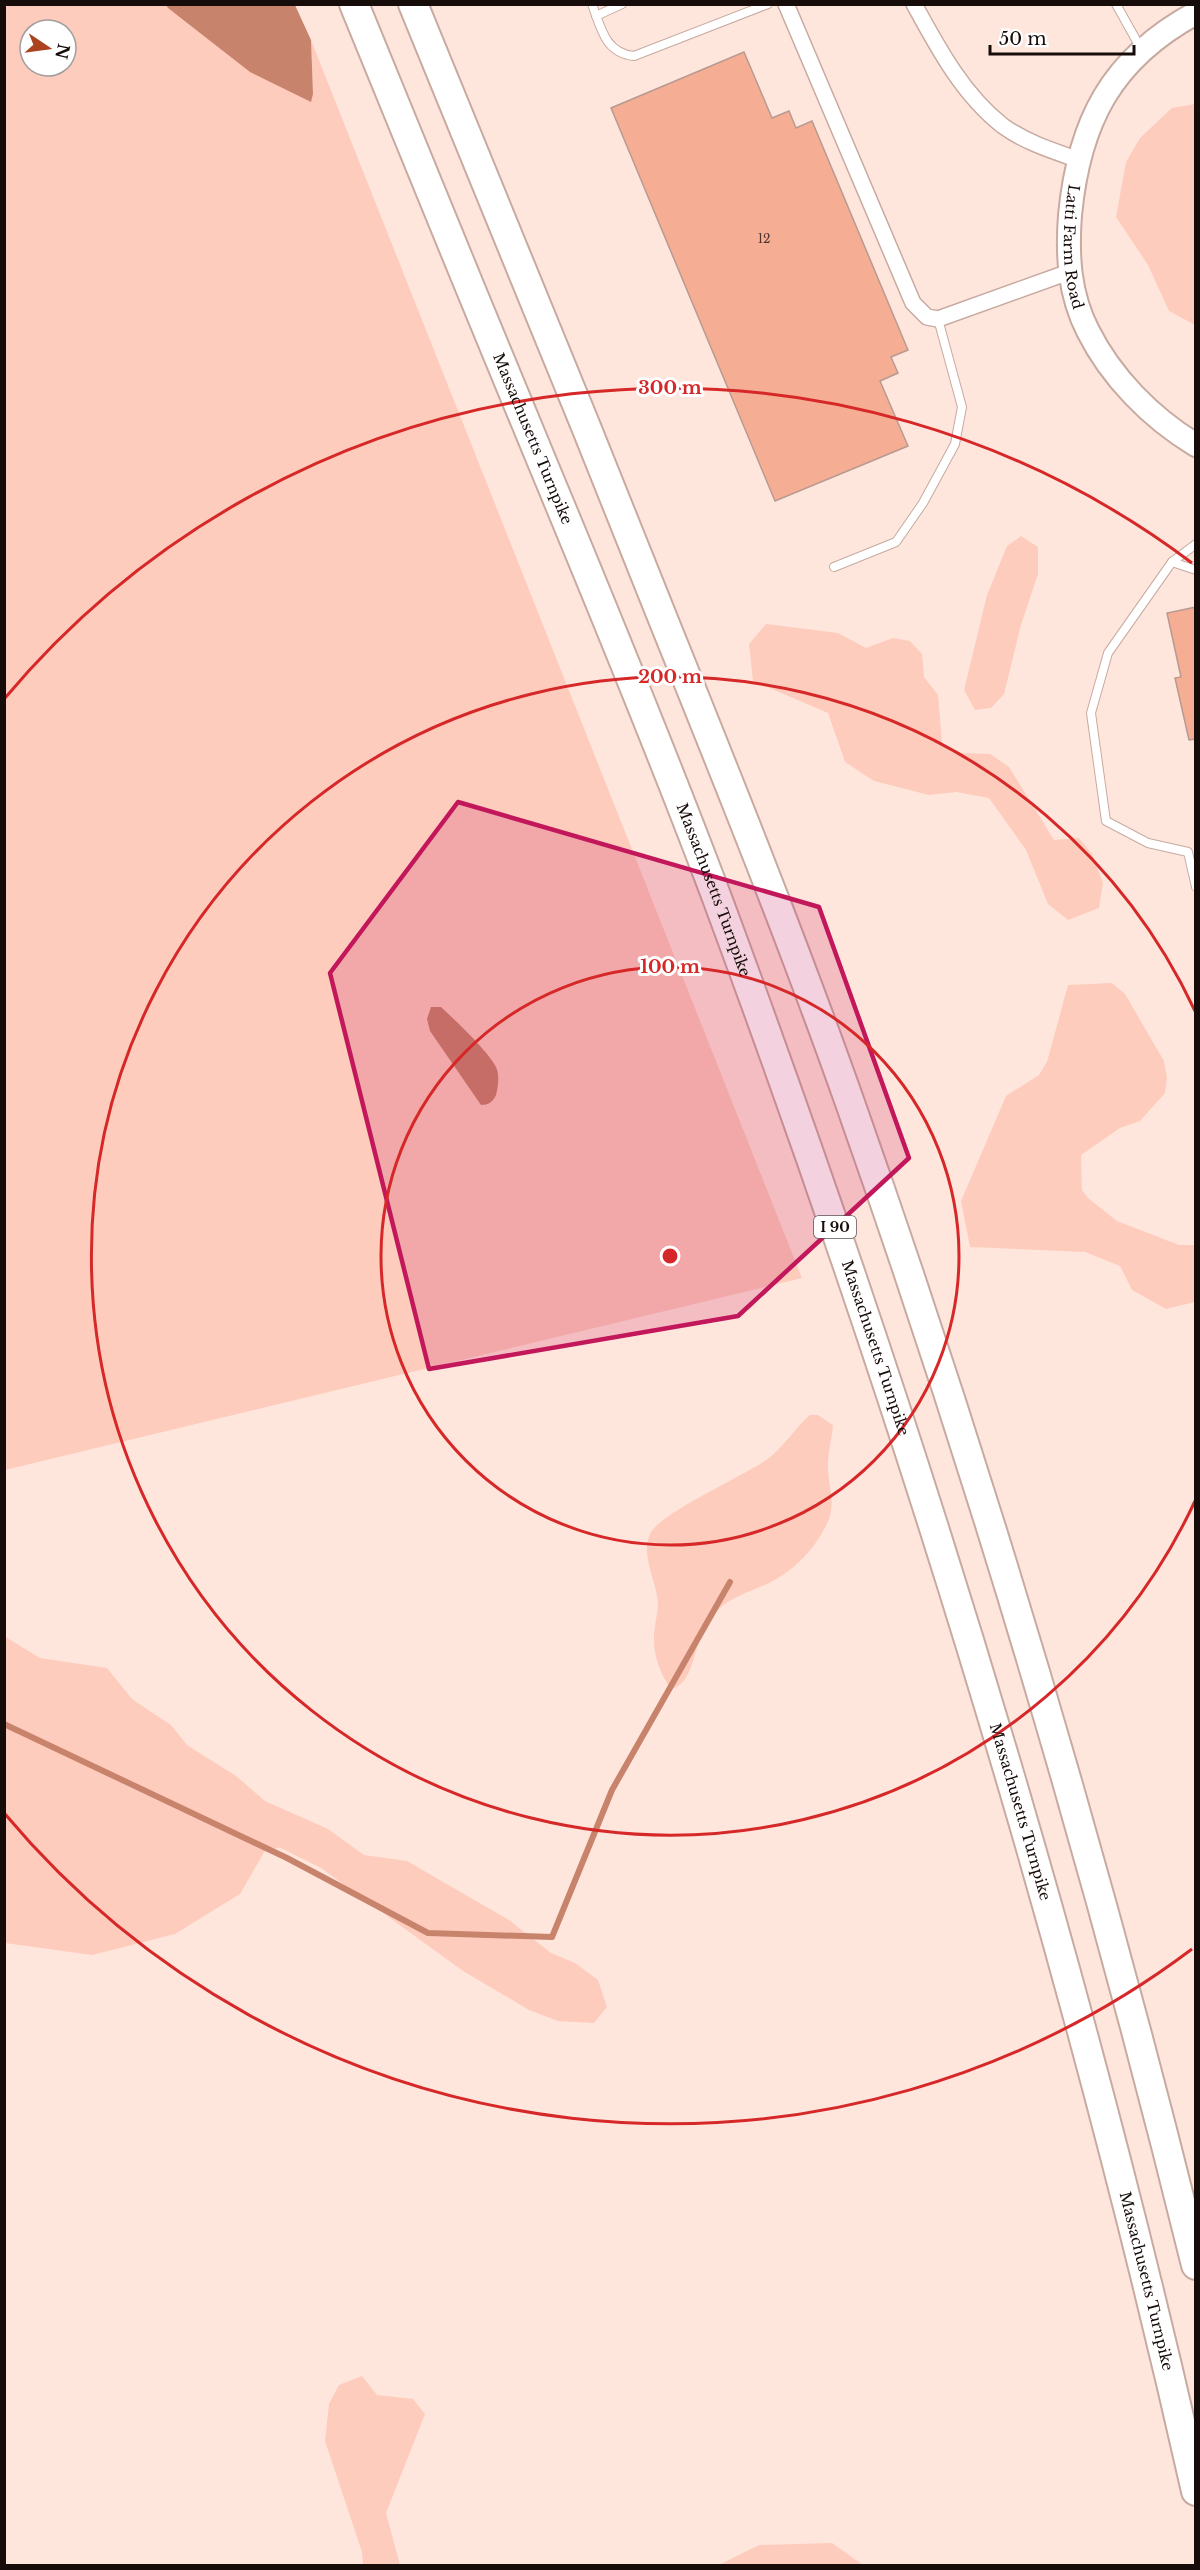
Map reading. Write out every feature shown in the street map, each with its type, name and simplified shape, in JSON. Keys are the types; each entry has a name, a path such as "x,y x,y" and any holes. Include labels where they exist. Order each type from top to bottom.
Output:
{"highway":[{"name":"Massachusetts Turnpike","path":"354,4 605,615 714,890 801,1126 931,1515 1046,1902 1133,2224 1196,2491"},
{"path":"413,4 557,353 739,807 848,1098 937,1360 1081,1826 1151,2085 1196,2265"}],"street":[{"path":"786,4 913,303 927,317 938,319 1069,272"},
{"path":"914,4 938,49 968,91 1004,126 1044,148 1079,160"},
{"name":"Latti Farm Road","path":"1196,13 1172,26 1142,51 1113,82 1098,106 1088,128 1074,181 1068,243 1069,272 1076,299 1087,329 1100,352 1119,378 1149,409 1174,432 1196,445"}],"lane":[{"path":"591,4 609,45 622,54 634,56 768,4"},
{"path":"596,16 622,4"},
{"path":"1116,4 1142,51"},
{"path":"834,567 896,542 923,503 955,444 962,407 938,319"},
{"path":"1196,544 1172,562 1108,653 1091,713 1106,821 1148,843 1188,852 1196,887"},
{"path":"1172,562 1196,570"}],"highlighted area":[{"path":"458,802 819,907 909,1158 738,1316 429,1369 330,973"}],"shaded area":[{"path":"4,5 166,5 173,12 313,94 311,40 802,1278 5,1470"},
{"path":"166,5 295,5 311,40 313,94 311,102 250,72"},
{"path":"1196,104 1195,325 1169,311 1148,265 1116,217 1126,162 1140,138 1172,108"},
{"path":"1021,536 1038,547 1038,574 1021,625 1004,694 991,708 975,710 964,690 987,595 1007,546"},
{"path":"766,624 838,633 866,648 893,638 910,641 922,654 924,677 938,695 942,743 959,753 990,754 1009,767 1054,840 1079,838 1092,854 1103,883 1099,908 1068,920 1048,904 1026,850 989,798 956,792 929,795 874,781 845,762 828,713 753,681 749,644"},
{"path":"1112,983 1125,994 1164,1061 1167,1078 1165,1093 1140,1121 1120,1128 1081,1155 1082,1190 1088,1198 1117,1221 1179,1245 1195,1245 1195,1302 1166,1309 1132,1290 1120,1266 1085,1252 970,1247 961,1201 1006,1096 1039,1075 1047,1062 1068,985"},
{"path":"431,1007 441,1007 471,1036 492,1061 497,1070 498,1081 496,1095 490,1103 481,1105 430,1031 427,1019"},
{"path":"810,1415 818,1415 833,1425 828,1464 832,1507 824,1529 805,1556 780,1577 731,1600 719,1609 703,1632 684,1681 671,1689 656,1658 654,1644 658,1606 647,1552 650,1534 657,1525 686,1505 769,1458"},
{"path":"4,1636 40,1658 107,1668 132,1699 171,1725 187,1745 236,1776 265,1801 328,1829 364,1855 407,1861 509,1920 551,1953 575,1963 598,1980 607,2007 594,2023 558,2021 529,2010 463,1971 321,1868 281,1848 266,1849 240,1894 175,1934 92,1955 5,1943"},
{"path":"362,2376 377,2395 413,2399 425,2414 386,2513 400,2565 363,2565 362,2552 325,2441 329,2404 339,2385"},
{"path":"832,2543 863,2565 719,2565 759,2545"}],"building":[{"path":"744,52 772,118 789,111 796,128 812,121 908,350 891,357 898,373 880,381 908,446 775,501 611,108"},
{"path":"1196,607 1196,739 1189,740 1175,678 1181,677 1167,613"}],"waterway":[{"path":"4,1724 287,1858 428,1933 552,1937 612,1790 730,1582"}]}
